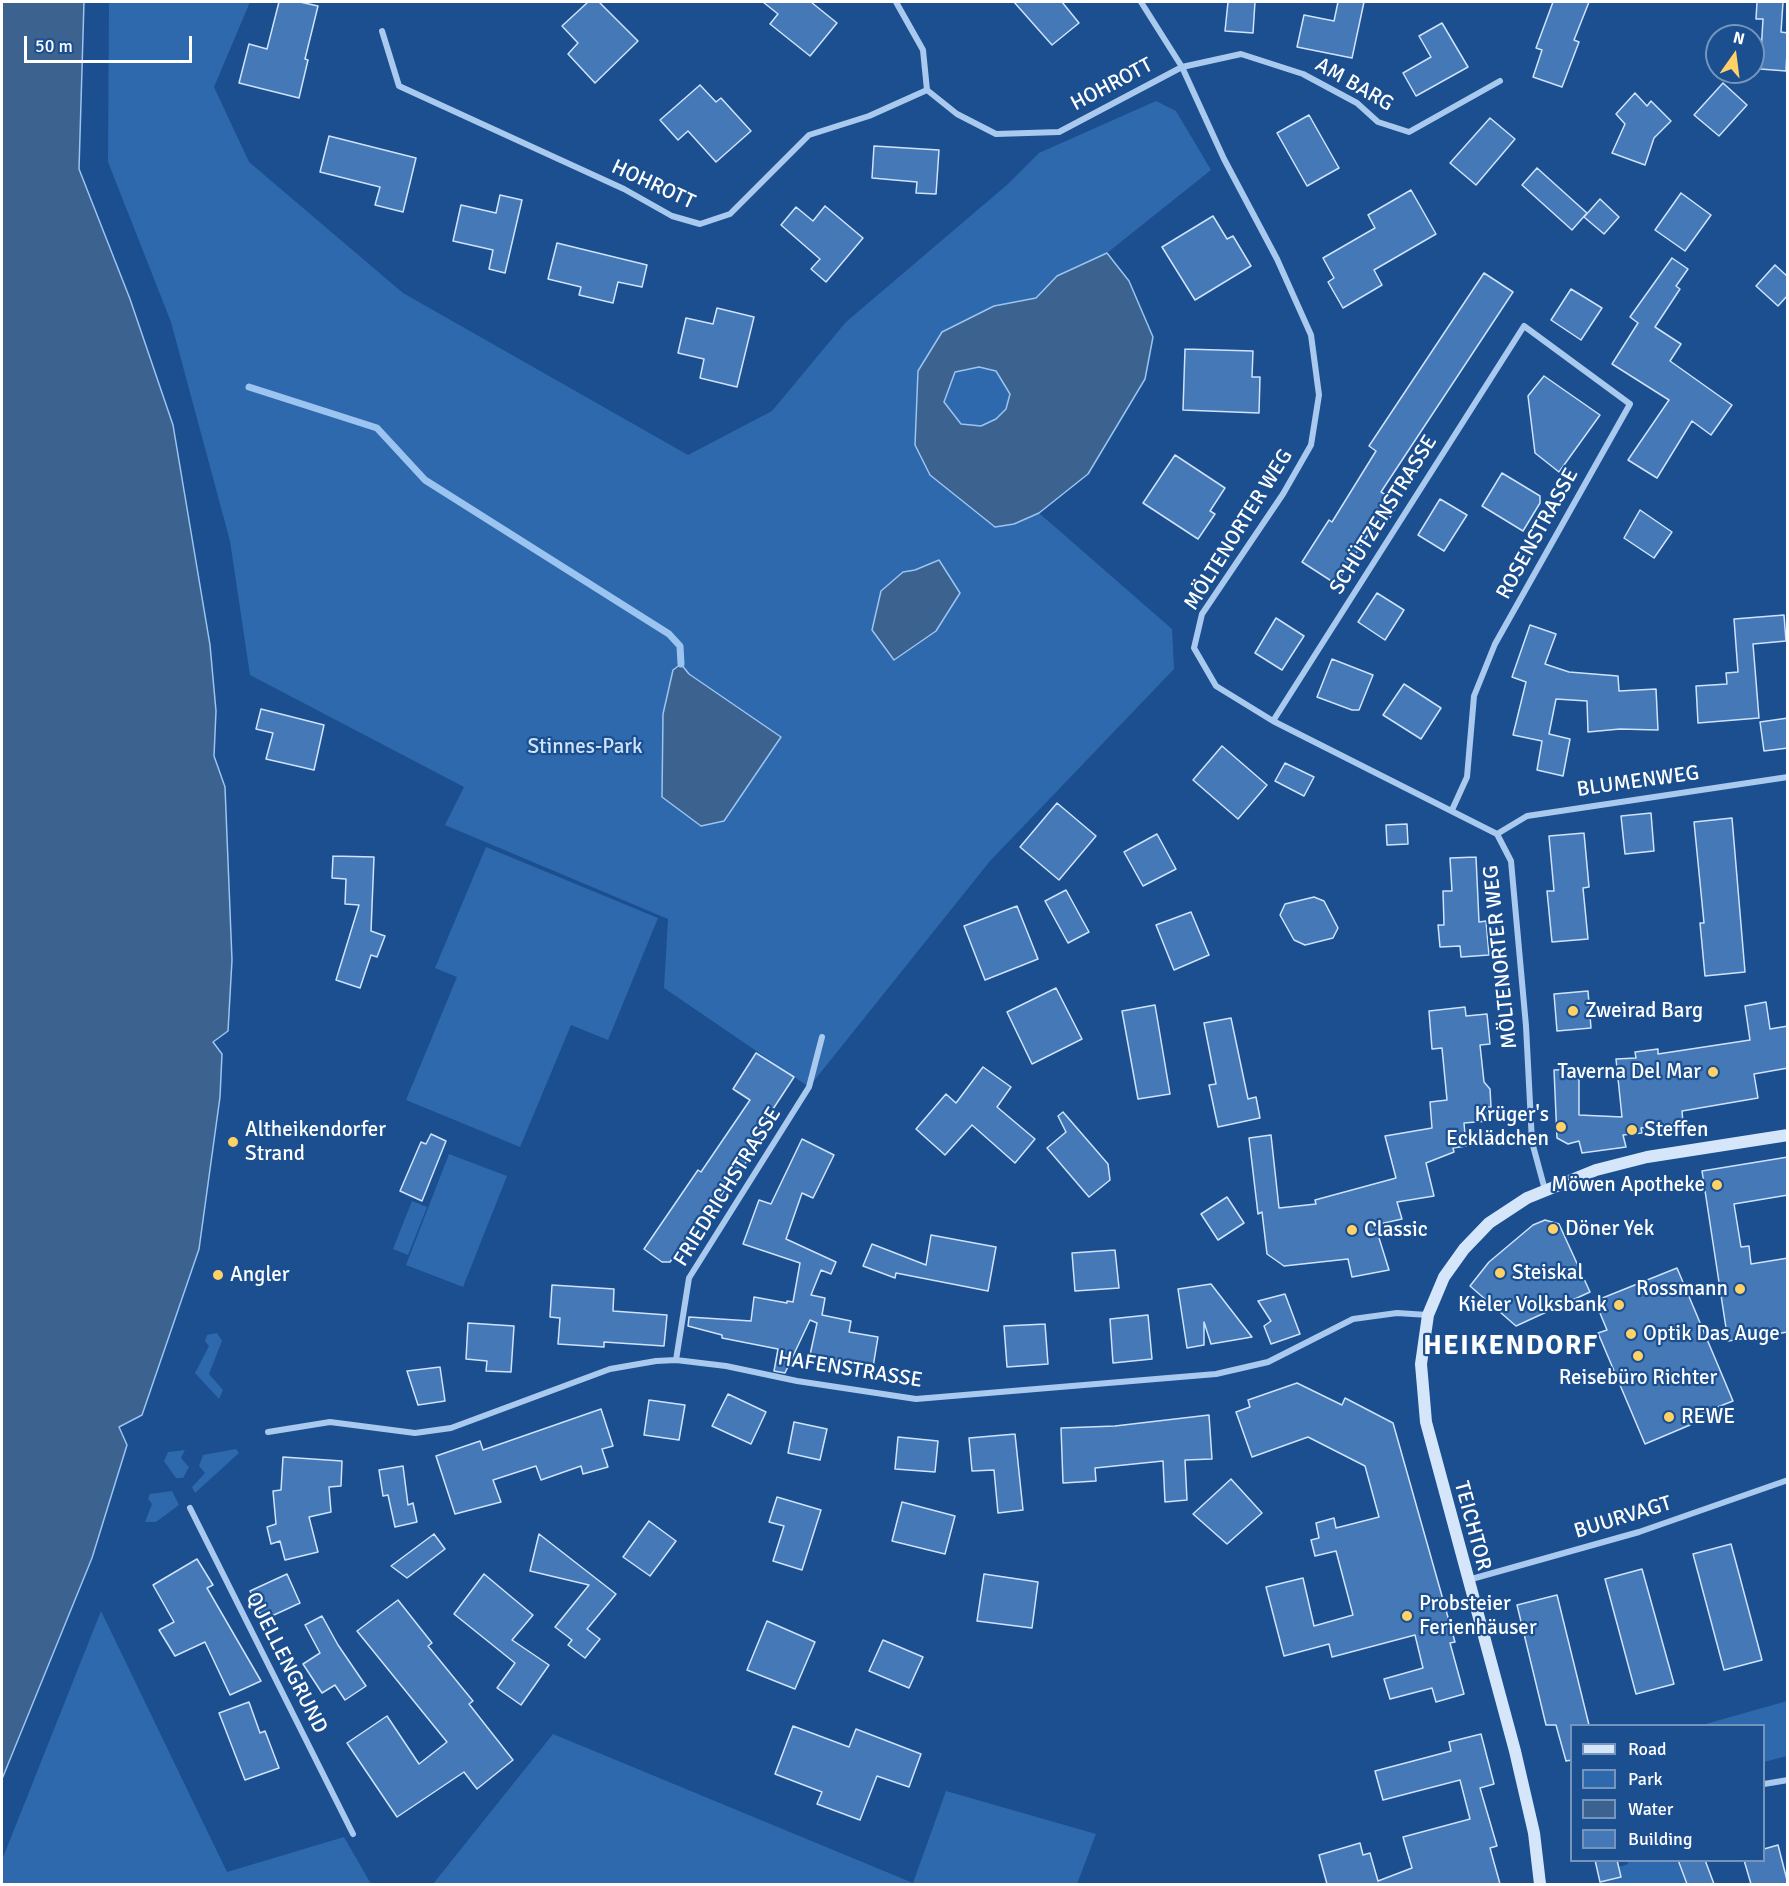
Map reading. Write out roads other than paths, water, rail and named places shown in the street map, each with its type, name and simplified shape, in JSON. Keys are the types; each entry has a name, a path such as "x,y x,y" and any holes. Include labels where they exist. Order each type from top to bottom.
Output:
{"street":[{"path":"896,2 923,50 927,90"},
{"name":"MÖLTENORTER WEG","path":"1141,2 1182,66 1224,159 1277,259 1311,335 1319,395 1311,445 1283,494 1202,614 1194,648 1216,686 1273,721 1497,834 1511,861 1526,1026 1532,1142 1545,1190"},
{"name":"HOHROTT","path":"382,31 399,86 624,189 672,216 700,224 730,214 808,135 869,116 927,90 957,114 996,134 1059,132 1182,66"},
{"name":"AM BARG","path":"1182,66 1241,54 1279,64 1357,103 1378,122 1409,132 1500,81"},
{"name":"SCHÜTZENSTRASSE","path":"1273,721 1524,326"},
{"name":"ROSENSTRASSE","path":"1452,810 1467,777 1474,696 1495,644 1630,404 1524,326"},
{"name":"BLUMENWEG","path":"1497,834 1527,816 1788,777"},
{"name":"FRIEDRICHSTRASSE","path":"676,1360 689,1278 809,1087 822,1037"},
{"name":"TEICHTOR","path":"1540,1884 1534,1833 1515,1751 1426,1422 1421,1364 1428,1315 1448,1270 1472,1240 1489,1223 1545,1190 1596,1170 1647,1157 1788,1135"},
{"name":"HAFENSTRASSE","path":"268,1432 330,1422 415,1433 451,1428 610,1369 635,1363 676,1360 726,1366 890,1396 936,1399 1216,1374 1268,1362 1353,1319 1397,1313 1428,1315"},
{"name":"BUURVAGT","path":"1467,1580 1639,1532 1788,1480"},
{"name":"QUELLENGRUND","path":"190,1508 352,1834"},
{"path":"1765,1784 1788,1780"}],"water":[{"path":"2,2 84,2 79,169 130,299 173,425 210,645 216,711 214,756 225,787 232,960 228,1031 213,1042 222,1054 220,1097 199,1249 142,1415 119,1427 127,1445 92,1558 2,1779"},
{"path":"1107,253 1129,281 1153,337 1145,379 1088,474 1039,513 1014,524 995,527 930,475 915,445 918,371 942,332 994,306 1036,298 1057,276","holes":["979,367 996,371 1010,394 1006,409 996,419 981,426 961,424 944,402 955,372"]},
{"path":"939,560 960,593 936,631 894,660 872,630 881,591 903,572 915,570"},
{"path":"681,664 689,674 781,737 724,821 701,826 662,797 663,714 673,670"}],"waterway":[{"path":"249,387 377,428 425,480 669,634 680,646 681,664"}],"place":[{"name":"Zweirad Barg","path":"1573,1011"},
{"name":"Taverna Del Mar","path":"1713,1072"},
{"name":"Krüger's Ecklädchen","path":"1561,1127"},
{"name":"Steffen","path":"1632,1130"},
{"name":"Altheikendorfer Strand","path":"233,1142"},
{"name":"Möwen Apotheke","path":"1717,1185"},
{"name":"Döner Yek","path":"1553,1229"},
{"name":"Classic","path":"1352,1230"},
{"name":"Steiskal","path":"1500,1273"},
{"name":"Angler","path":"218,1275"},
{"name":"Rossmann","path":"1740,1289"},
{"name":"Kieler Volksbank","path":"1619,1305"},
{"name":"Optik Das Auge","path":"1631,1334"},
{"name":"Reisebüro Richter","path":"1638,1356"},
{"name":"REWE","path":"1669,1417"},
{"name":"Probsteier Ferienhäuser","path":"1407,1616"}],"district":[{"name":"HEIKENDORF","path":"1511,1347"}],"park label":[{"name":"Stinnes-Park","path":"585,747"}]}
